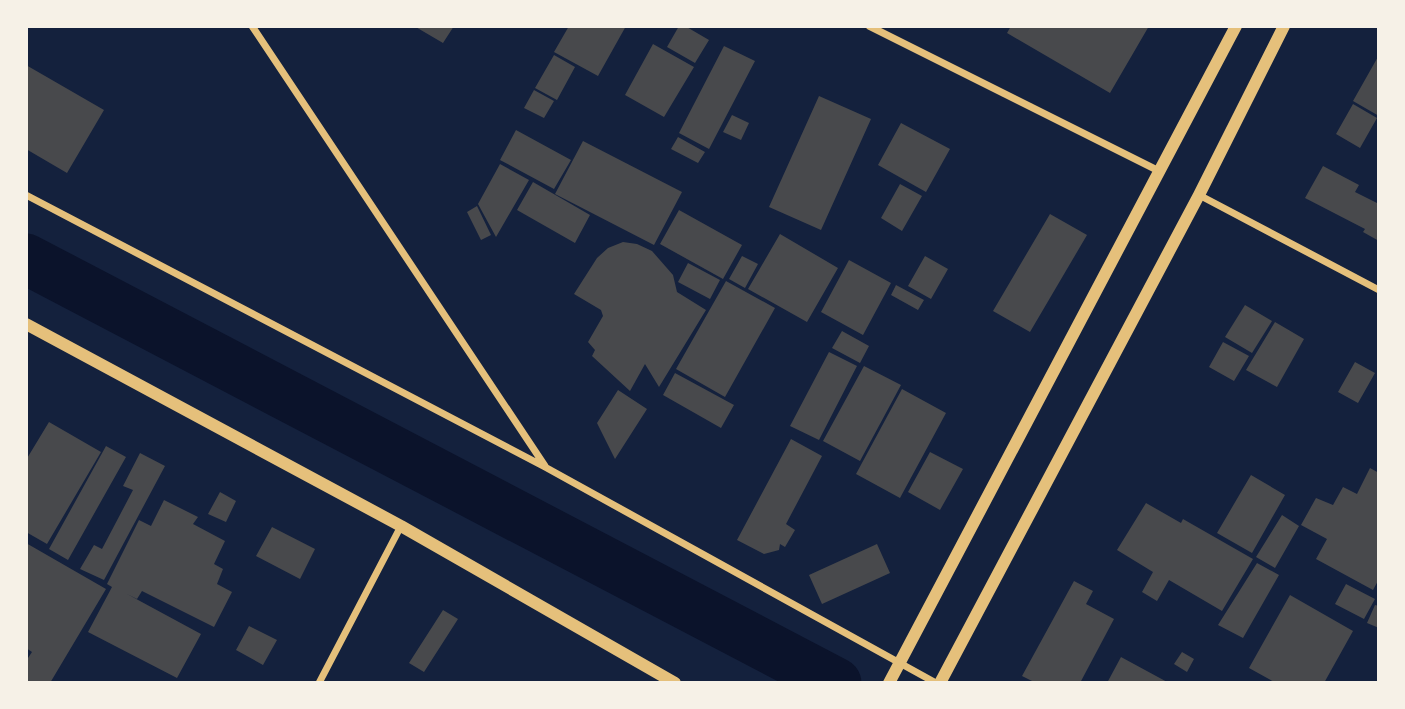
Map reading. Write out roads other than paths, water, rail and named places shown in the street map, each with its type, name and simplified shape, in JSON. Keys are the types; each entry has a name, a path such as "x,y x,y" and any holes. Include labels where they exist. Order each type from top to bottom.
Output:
{"street":[{"path":"252,26 545,467"},
{"path":"869,26 1159,171"},
{"path":"889,682 1236,26"},
{"path":"26,195 545,467 938,683 1199,195 1284,26"},
{"path":"1199,195 1379,290"},
{"path":"26,324 401,526 675,683"},
{"path":"319,683 401,526"}],"waterway":[{"path":"26,259 836,683"}]}
